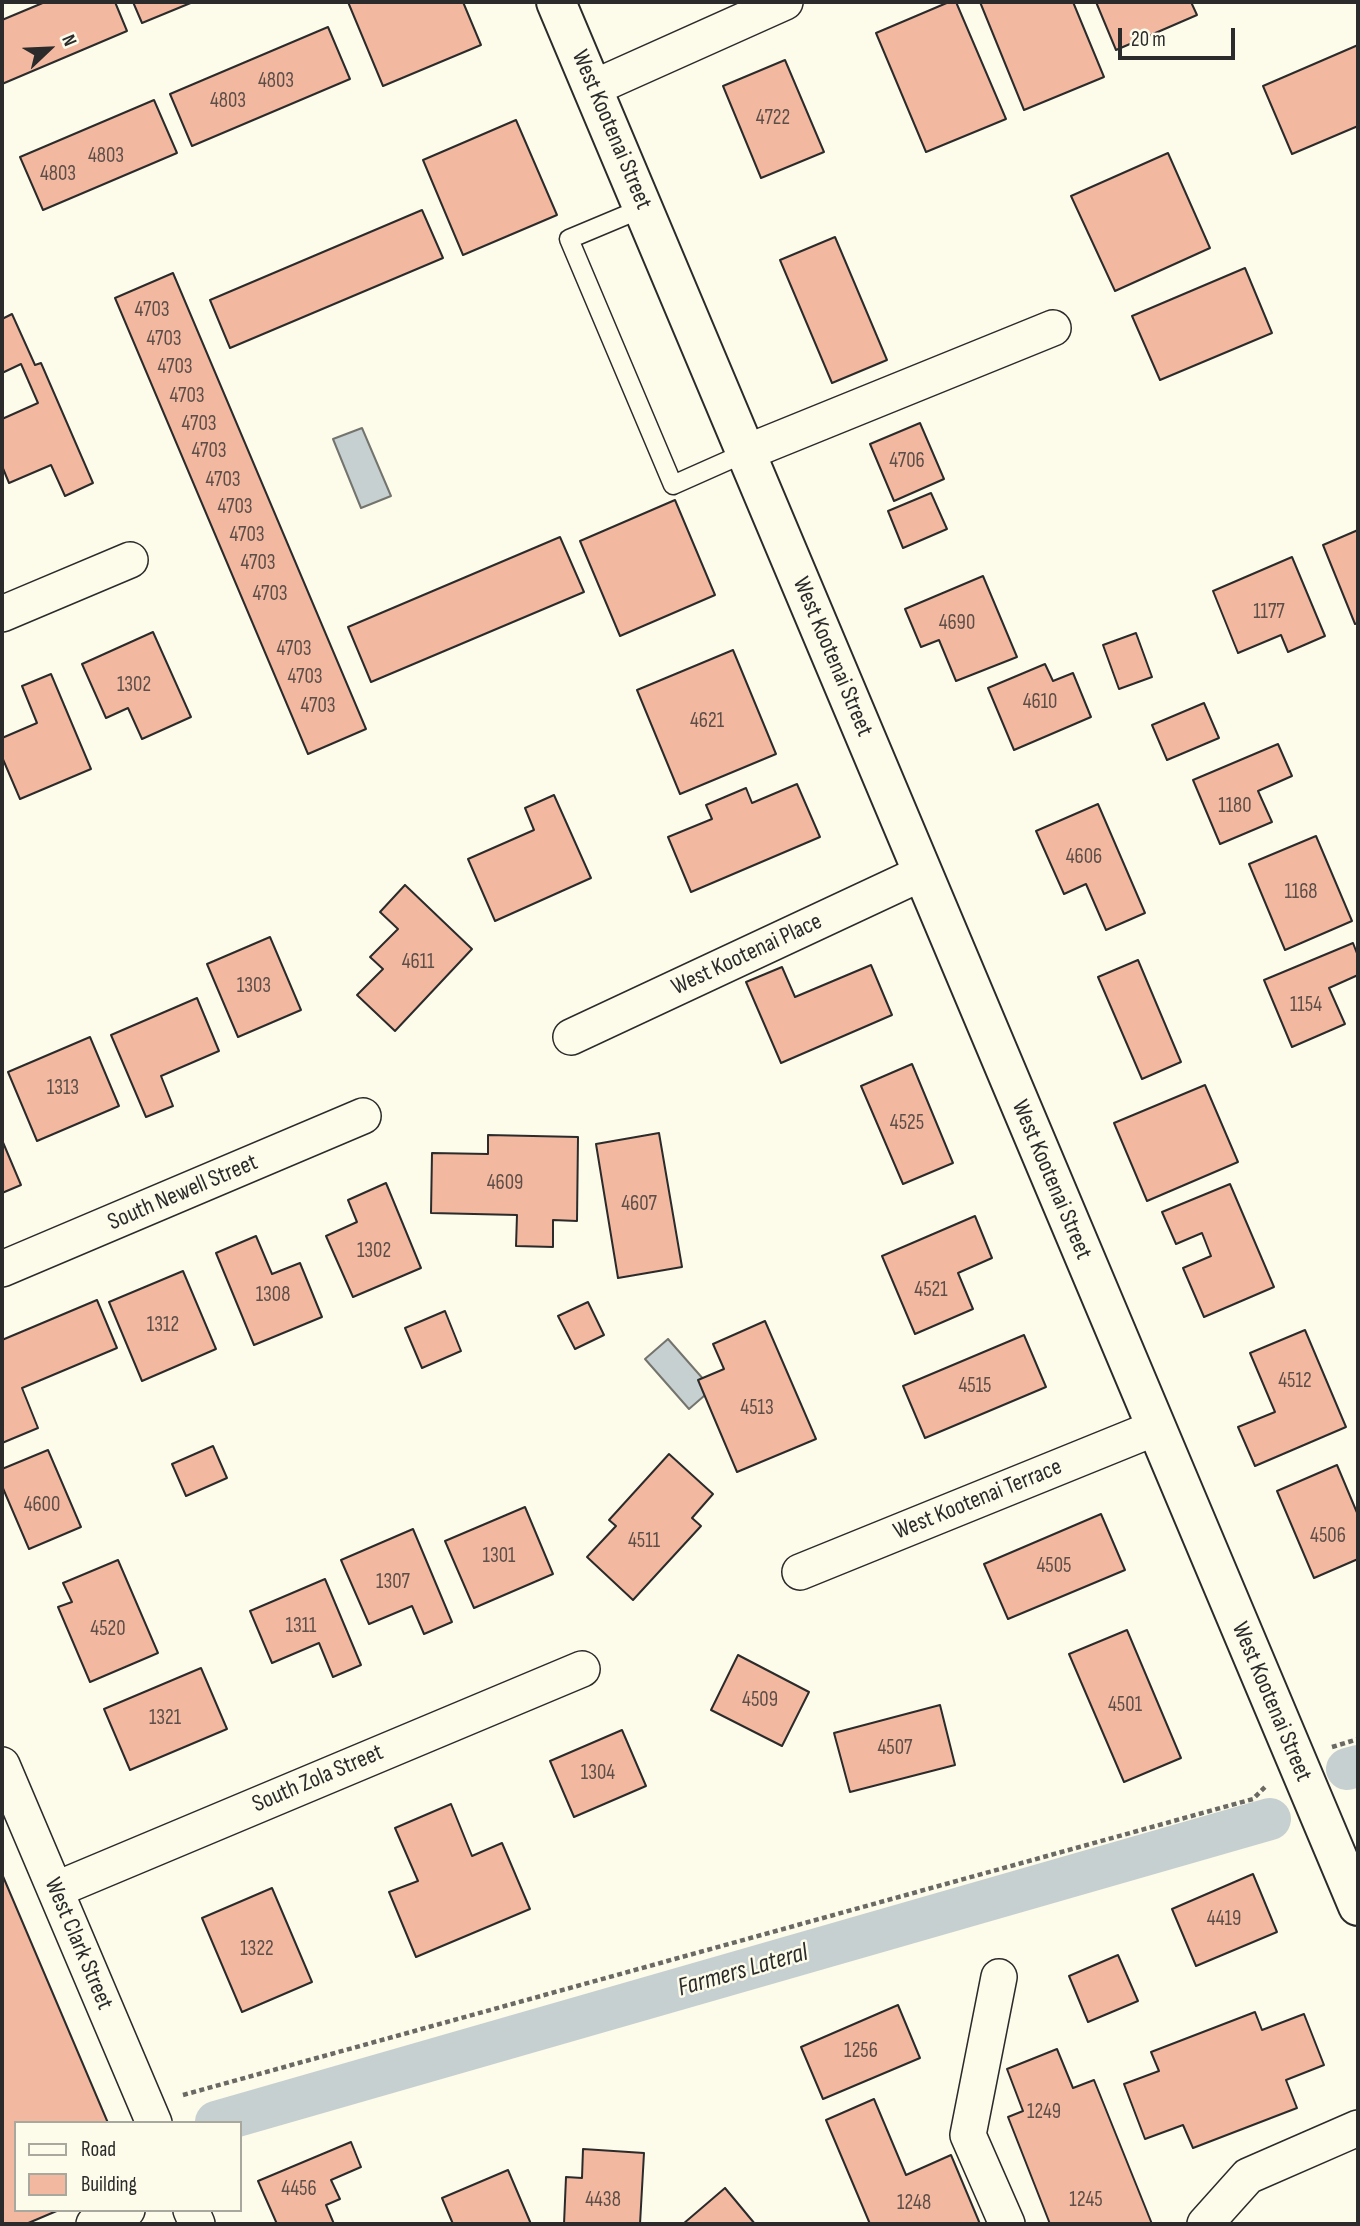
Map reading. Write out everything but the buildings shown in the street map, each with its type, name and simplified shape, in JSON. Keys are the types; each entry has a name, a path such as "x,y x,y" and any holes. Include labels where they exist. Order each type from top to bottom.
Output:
{"street":[{"name":"West Kootenai Street","path":"556,2 1358,1906"},
{"path":"593,88 785,2"},
{"path":"745,453 1053,328"},
{"path":"2,614 130,560"},
{"name":"West Kootenai Place","path":"571,1037 922,873"},
{"name":"South Newell Street","path":"2,1269 363,1116"},
{"name":"West Kootenai Terrace","path":"800,1572 1156,1428"},
{"name":"South Zola Street","path":"55,1890 582,1669"},
{"name":"West Clark Street","path":"2,1765 149,2112"},
{"path":"999,1977 968,2135 1007,2224"},
{"path":"1205,2224 1248,2176 1358,2128"},
{"path":"94,2224 122,2212"}],"lane":[{"path":"643,208 569,239 673,485 745,453"}],"path":[{"path":"149,2112 177,2097 1253,1799 1295,1759"}],"shaded area":[{"path":"362,428 391,496 361,508 333,439"},
{"path":"668,1339 712,1389 689,1409 645,1359"}],"waterway":[{"name":"Farmers Lateral","path":"1347,1769 1358,1766"},
{"name":"Farmers Lateral","path":"219,2121 1270,1819"}]}
